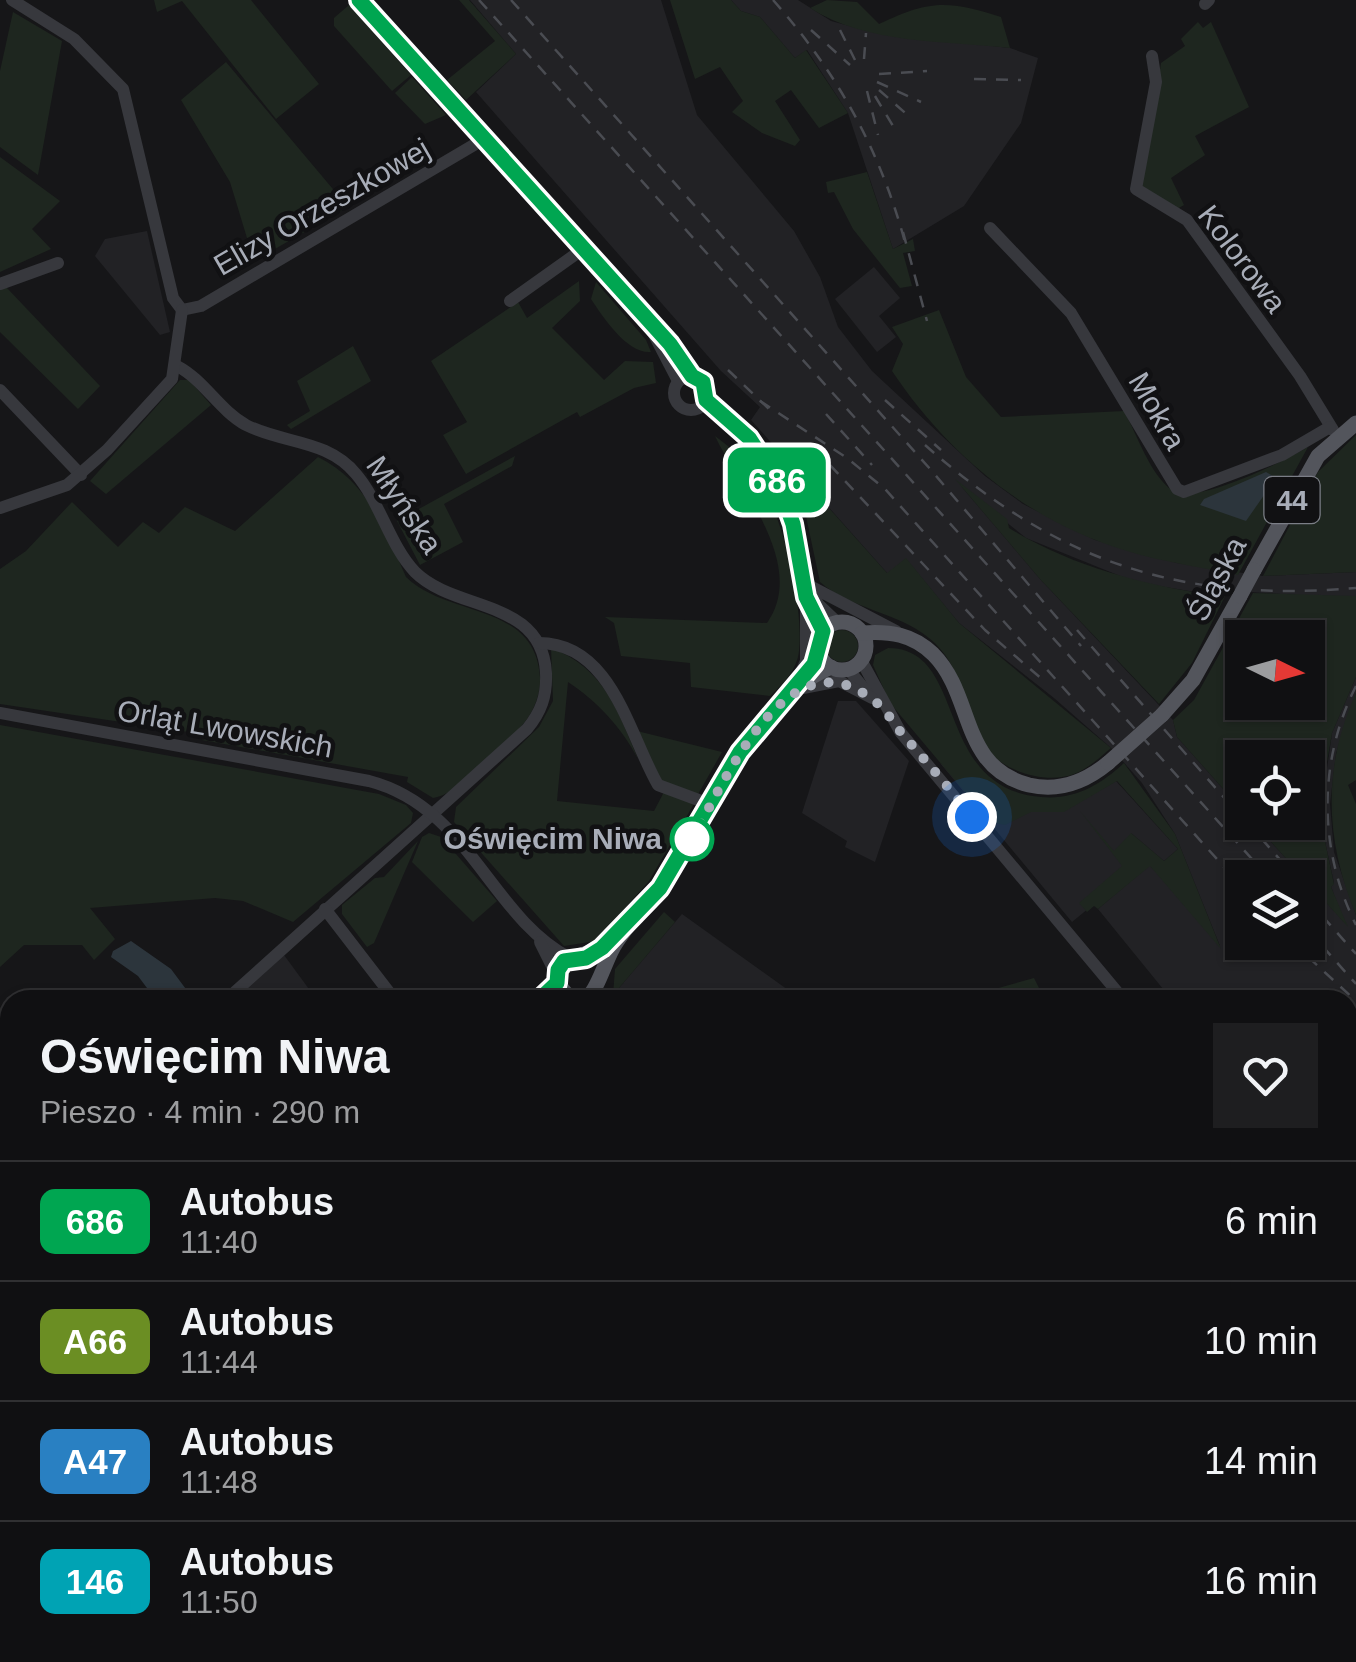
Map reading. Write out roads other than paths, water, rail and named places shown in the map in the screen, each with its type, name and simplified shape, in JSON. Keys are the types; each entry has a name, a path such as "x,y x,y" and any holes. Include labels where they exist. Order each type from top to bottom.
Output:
{"main road":[{"name":"Śląska","path":"921,644 947,674 981,754 1008,777 1038,787 1057,787 1086,779 1162,715 1194,680 1304,476 1334,431 1356,422"},
{"name":"44","path":"830,627 851,624 859,653"},
{"path":"578,958 599,987 626,928 676,866 740,752 825,661 830,627"},
{"name":"44","path":"825,661 859,653 903,634 921,644"},
{"name":"44","path":"859,653 883,640 921,644"},
{"path":"568,990 578,958 626,928"}],"street":[{"path":"0,508 67,486 81,476 172,379 177,366 176,330 182,310 173,298 123,89 74,39 12,0"},
{"path":"359,0 650,327 685,378 703,382 704,403 758,453 784,496 808,592 806,661 795,691"},
{"name":"Kolorowa","path":"1152,56 1156,82 1136,189 1187,220 1300,376 1334,431"},
{"name":"Elizy Orzeszkowej","path":"182,310 202,306 484,140"},
{"name":"Mokra","path":"990,228 1071,313 1176,489 1184,492 1334,431"},
{"path":"510,301 583,250"},
{"path":"0,284 58,263"},
{"name":"Młyńska","path":"177,366 232,416 258,430 327,450 346,463 366,487 415,572 433,584 513,617 539,644 557,643 611,684 658,785 712,805"},
{"path":"685,378 674,394 680,406 690,410 704,403"},
{"path":"0,390 81,476"},
{"path":"808,592 830,627"},
{"path":"808,592 903,634"},
{"path":"237,990 527,729 540,711 546,669 539,644"},
{"path":"859,653 872,698"},
{"path":"859,653 886,711"},
{"path":"795,691 839,681 872,698 886,711 1116,990"},
{"name":"Orląt Lwowskich","path":"0,713 369,780 404,792 434,814 534,931 566,990"},
{"path":"325,909 388,990"},
{"name":"Orląt Lwowskich","path":"534,931 578,958"}],"railway":[{"path":"479,0 1253,860"},
{"path":"511,0 931,470 1081,646"},
{"path":"773,0 817,55 854,114 884,178 906,246"},
{"path":"811,30 850,65"},
{"path":"840,30 855,60"},
{"path":"864,59 866,33"},
{"path":"879,74 927,71"},
{"path":"974,79 1021,80"},
{"path":"877,82 921,102"},
{"path":"879,90 911,118"},
{"path":"867,91 878,135"},
{"path":"875,96 896,131"},
{"path":"903,232 927,321"},
{"path":"728,370 770,410"},
{"path":"885,400 941,450"},
{"path":"760,401 847,458 885,489 1225,868"},
{"path":"826,414 872,465"},
{"path":"925,445 1023,519 1073,546 1124,566 1177,580 1233,588 1356,588"},
{"path":"815,449 985,630 1043,680"},
{"path":"1077,630 1225,799"},
{"path":"1356,686 1335,744 1328,805 1335,866 1356,925"},
{"path":"1263,840 1280,860"},
{"path":"1325,919 1356,954"},
{"path":"1325,949 1356,984"},
{"path":"1312,960 1344,990"}],"place":[{"name":"Oświęcim Niwa","path":"692,839"}]}
